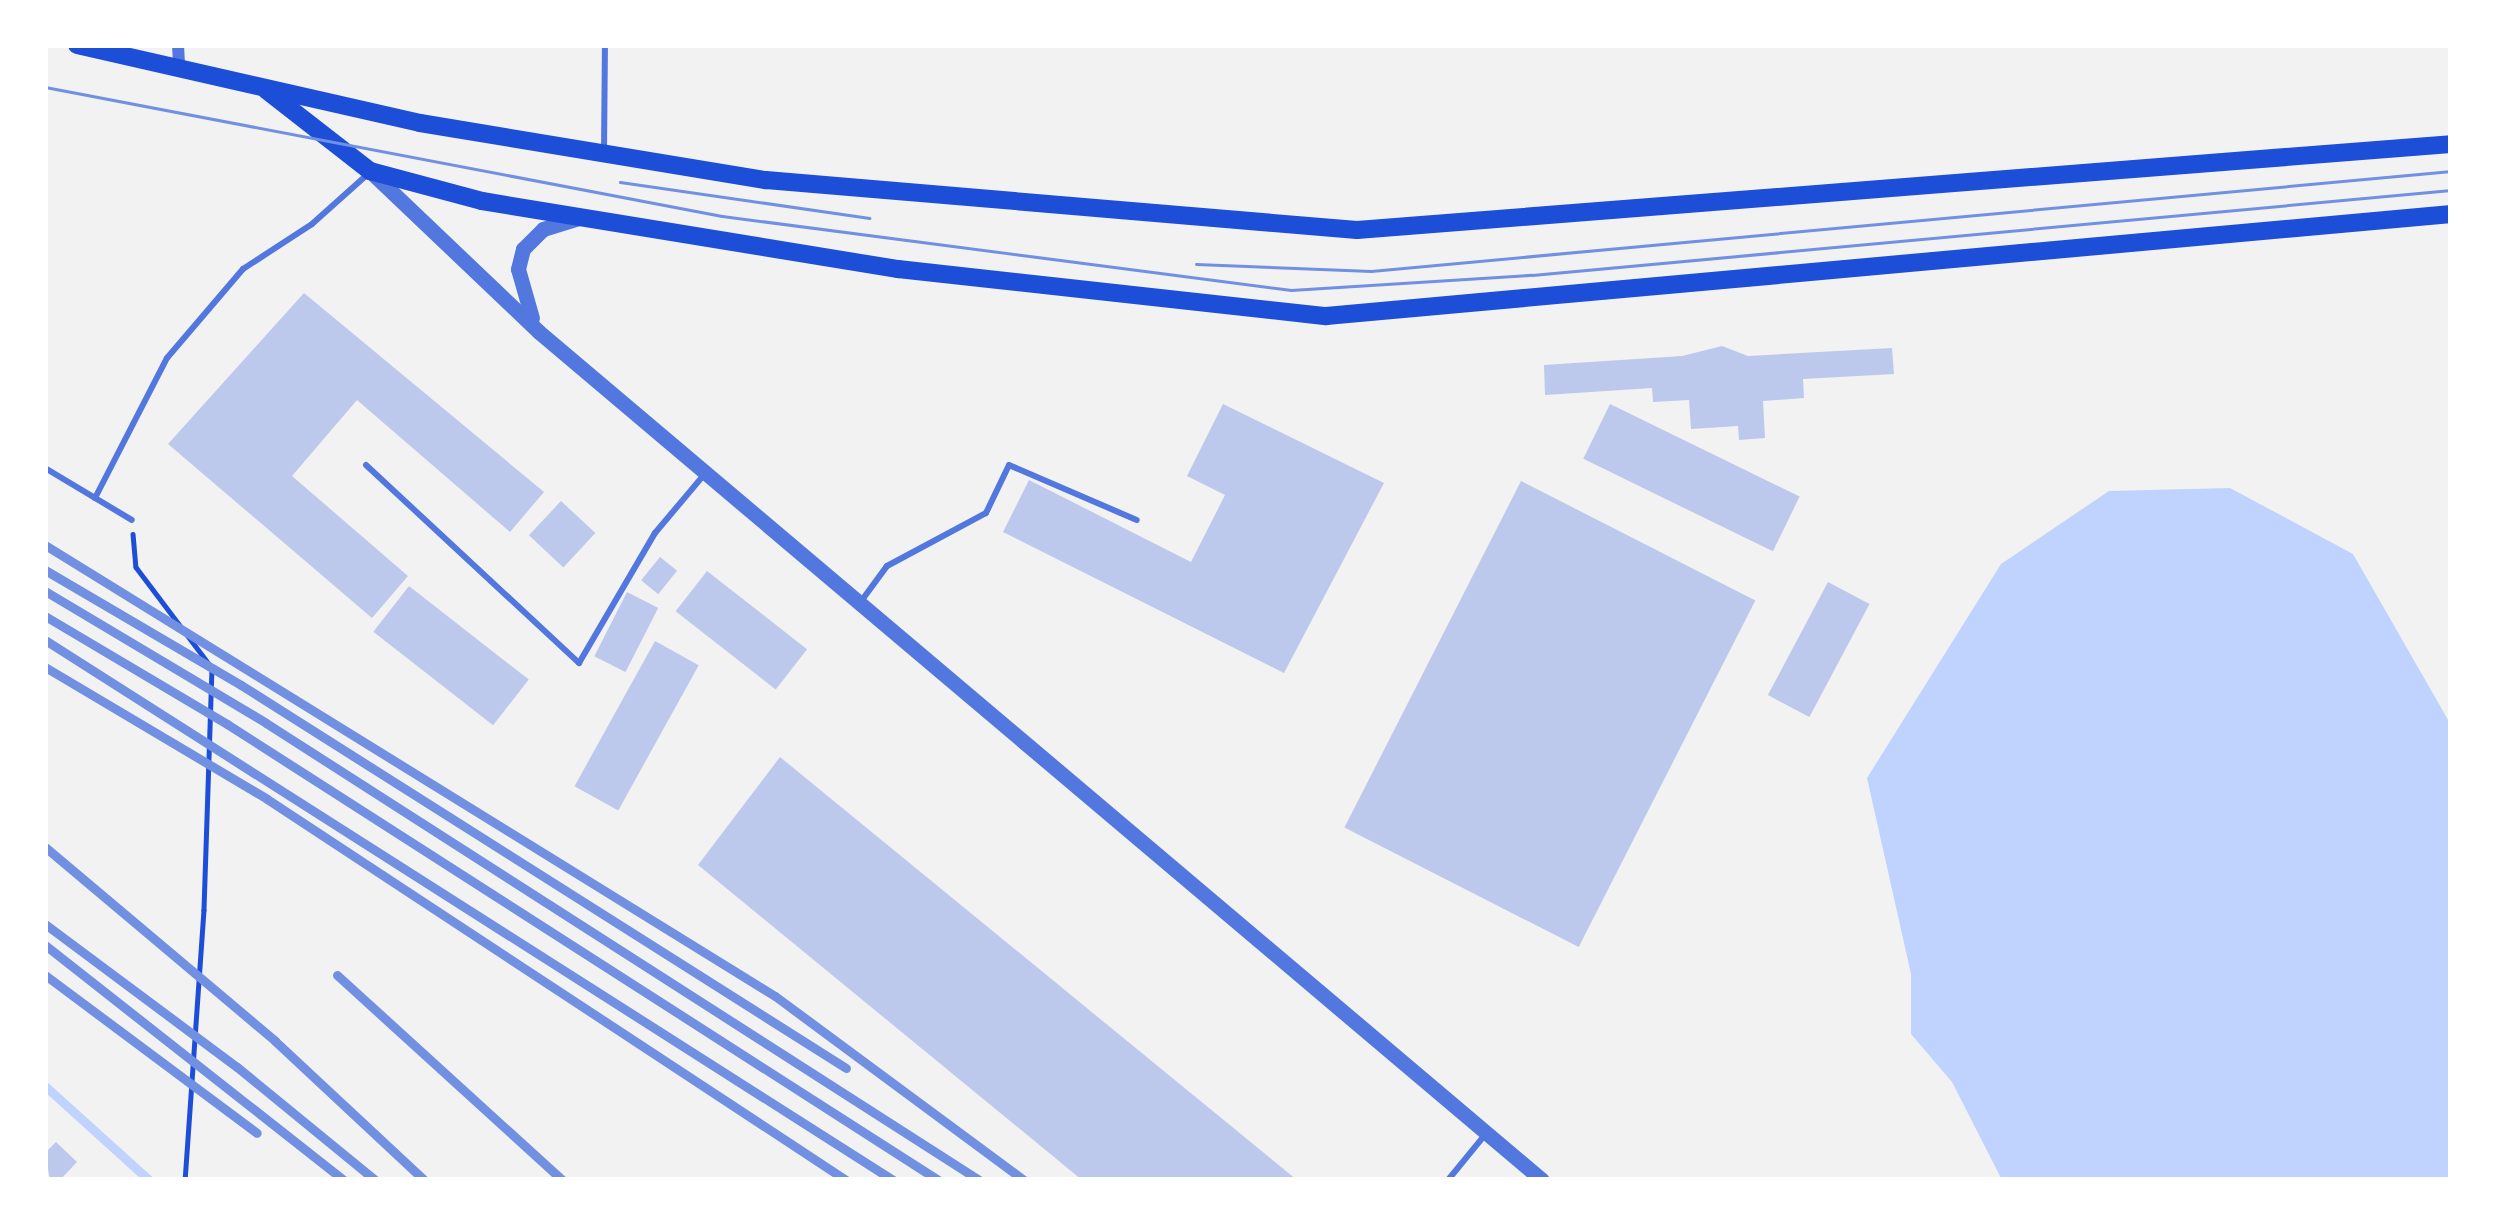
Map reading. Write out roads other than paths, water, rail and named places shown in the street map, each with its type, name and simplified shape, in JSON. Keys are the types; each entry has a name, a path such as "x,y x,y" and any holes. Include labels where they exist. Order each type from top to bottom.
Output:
{"main road":[{"path":"77,45 604,155 766,180 1357,230 2451,144"},
{"path":"262,87 370,171 482,201 898,268 1326,316 2451,214"}],"street":[{"path":"178,45 178,66"},
{"path":"370,171 539,332 1542,1180"},
{"path":"539,332 522,298 518,269 523,249 543,229 582,217"}],"lane":[{"path":"604,45 604,155"},
{"path":"95,498 167,358 243,269 312,224 370,171"},
{"path":"366,465 579,663 655,532 706,473"},
{"path":"860,603 887,566 986,513 1009,465 1137,520"},
{"path":"45,468 132,520"},
{"path":"1448,1180 1486,1133"}],"water":[{"path":"2230,488 2353,554 2451,725 2451,1180 2002,1180 1952,1082 1911,1034 1911,974 1867,778 2001,564 2109,491"}],"waterway":[{"path":"45,1086 149,1180"}],"tram line":[{"path":"45,87 722,216 1291,290 1532,275 2451,190"},
{"path":"1196,264 1371,271 2451,171"},
{"path":"620,182 869,218"}],"railway":[{"path":"45,545 775,996 1024,1180"},
{"path":"45,570 241,685 846,1068"},
{"path":"45,591 266,723 979,1180"},
{"path":"45,616 227,724 938,1180"},
{"path":"45,640 893,1180"},
{"path":"45,667 267,799 846,1180"},
{"path":"45,847 275,1041 424,1180"},
{"path":"45,924 237,1067 375,1180"},
{"path":"45,945 344,1180"},
{"path":"45,975 257,1133"},
{"path":"337,975 562,1180"}]}
